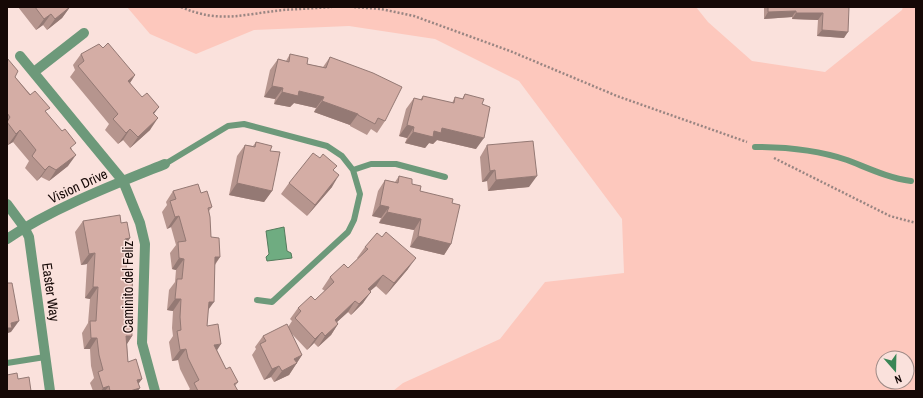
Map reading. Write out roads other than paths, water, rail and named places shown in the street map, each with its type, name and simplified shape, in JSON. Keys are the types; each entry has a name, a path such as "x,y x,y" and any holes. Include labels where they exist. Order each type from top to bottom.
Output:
{"street":[{"path":"34,72 84,34"},
{"name":"Caminito del Feliz","path":"20,56 123,181 140,223 145,244 142,343 155,391"},
{"name":"Vision Drive","path":"7,239 24,227 123,181 165,164"},
{"name":"Easter Way","path":"7,204 24,227 31,248 50,391"}],"lane":[{"path":"165,164 228,126 244,124 328,146 342,156 353,170 360,194 354,220 348,232 272,302 257,300"},
{"path":"755,147 792,147 845,160 895,179 911,181"},
{"path":"353,170 371,164 396,164 445,177"},
{"path":"7,363 45,357"}]}
